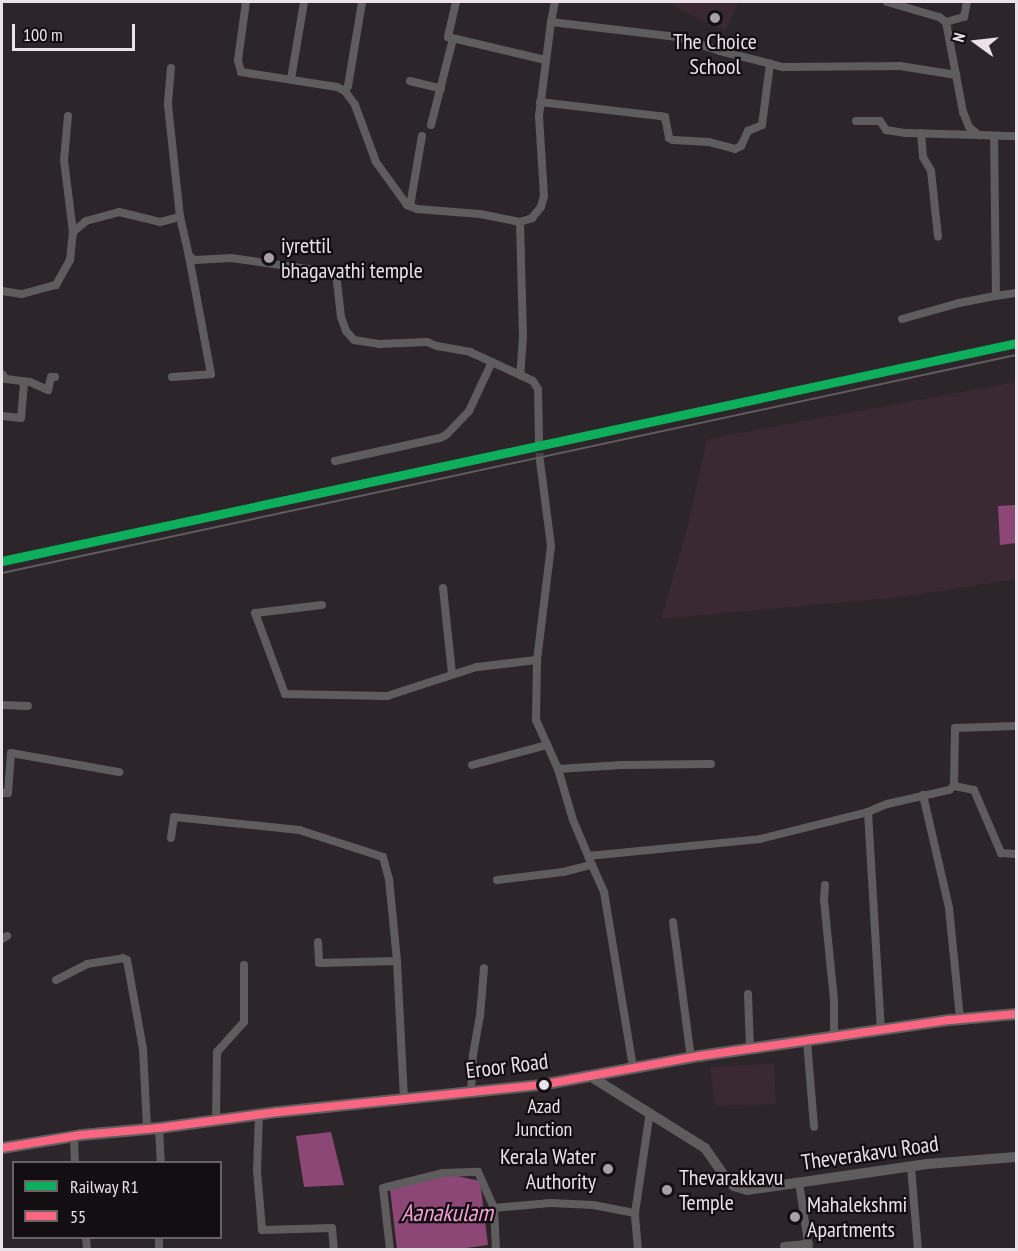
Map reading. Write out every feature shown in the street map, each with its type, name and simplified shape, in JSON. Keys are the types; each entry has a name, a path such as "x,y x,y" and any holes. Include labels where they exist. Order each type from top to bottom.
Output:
{"main road":[{"name":"Eroor Road","path":"2,1148 74,1136 153,1129 259,1114 541,1085 750,1049 960,1019 1017,1014"}],"street":[{"path":"246,2 239,68 241,72 291,79 345,91 355,105 376,162 410,206 480,214 520,222 532,218 541,207 544,196 540,102 550,22 555,2"},
{"path":"291,79 304,2"},
{"path":"345,91 348,86 362,2"},
{"path":"456,2 448,37 545,60"},
{"path":"887,2 939,17 946,22 969,127 979,135"},
{"path":"946,22 964,17 967,2"},
{"path":"550,22 677,37 783,67 900,66 956,75"},
{"path":"431,125 453,39"},
{"path":"540,102 665,117 669,138 673,140 709,142 735,149 741,146 748,131 762,125 770,64"},
{"path":"171,68 168,105 180,217 212,375 172,377"},
{"path":"410,81 441,89"},
{"path":"2,291 22,294 56,285 70,260 73,232 64,160 68,116"},
{"path":"856,121 880,121 886,129 921,133 1017,136"},
{"path":"921,133 923,157 931,171 938,237"},
{"path":"410,206 422,136"},
{"path":"994,136 996,296"},
{"path":"73,232 86,221 119,212 160,222 180,217"},
{"path":"520,222 523,336 520,375"},
{"path":"189,256 195,260 231,258 336,273 341,317 346,331 354,340 379,344 427,342 436,346 470,352 533,381 538,389 539,441"},
{"path":"902,319 958,303 1017,294"},
{"path":"335,461 447,435 469,411 480,392 492,362"},
{"path":"2,374 6,379 24,381 48,390 51,377 55,377"},
{"path":"2,416 21,418 24,381"},
{"path":"540,461 551,546 537,660 536,720 558,770 573,820 604,891 633,1068"},
{"path":"443,588 452,674"},
{"path":"322,604 255,613 285,694 387,696 477,667 537,660"},
{"path":"2,705 28,706"},
{"path":"954,786 955,728 1017,726"},
{"path":"472,765 547,745"},
{"path":"2,793 8,793 11,753 119,772"},
{"path":"558,770 622,765 711,764"},
{"path":"588,856 760,839 868,812 878,806 948,790 954,786 974,790 1001,853 1017,854"},
{"path":"923,795 949,908 960,1019"},
{"path":"868,812 881,1030"},
{"path":"171,838 174,817 299,830 383,857 389,879 397,961 404,1099"},
{"path":"497,880 563,872 592,865"},
{"path":"825,885 824,900 834,1001 834,1037"},
{"path":"673,922 691,1058"},
{"path":"318,942 319,963 397,961"},
{"path":"56,980 87,964 123,958 127,960 143,1049 153,1129 161,1161"},
{"path":"216,1120 217,1052 244,1022 244,965"},
{"path":"471,1092 483,968"},
{"path":"748,994 750,1049"},
{"path":"807,1041 814,1127"},
{"name":"Theverakavu Road","path":"590,1076 705,1148 734,1186 756,1190 911,1167 1017,1157"},
{"path":"638,1250 635,1213 650,1113"},
{"path":"259,1114 257,1170 262,1230 332,1228 334,1250"},
{"path":"74,1136 75,1161"},
{"path":"911,1167 918,1250"},
{"path":"390,1250 383,1188 443,1173 478,1172 494,1208 496,1250"},
{"path":"784,1246 809,1247 799,1182"},
{"path":"494,1208 551,1203 593,1205 635,1213"}],"shaded area":[{"name":"The Choice School","path":"672,2 739,2 725,31 671,5"},
{"path":"1016,382 1016,579 902,597 661,619 688,525 707,439"},
{"path":"774,1063 776,1104 715,1106 710,1067"}],"water":[{"path":"1016,505 1016,543 1000,545 998,506"},
{"path":"331,1132 344,1185 304,1187 296,1136"},
{"name":"Aanakulam","path":"452,1175 480,1181 488,1245 459,1249 397,1249 390,1189"}],"tunnel":[{"path":"539,441 540,461"}],"railway":[{"path":"2,561 1016,343"},
{"path":"2,573 1016,355"}],"rail line":[{"name":"R1","path":"2,561 1016,343"}],"transit line":[{"name":"55","path":"2,1148 81,1135 541,1085 699,1056 950,1020 1016,1014"}],"place":[{"name":"The Choice School","path":"715,18"},
{"name":"iyrettil bhagavathi temple","path":"269,258"},
{"name":"Azad Junction","path":"544,1085"},
{"name":"Kerala Water Authority","path":"608,1169"},
{"name":"Thevarakkavu Temple","path":"667,1190"},
{"name":"Mahalekshmi Apartments","path":"795,1217"}]}
